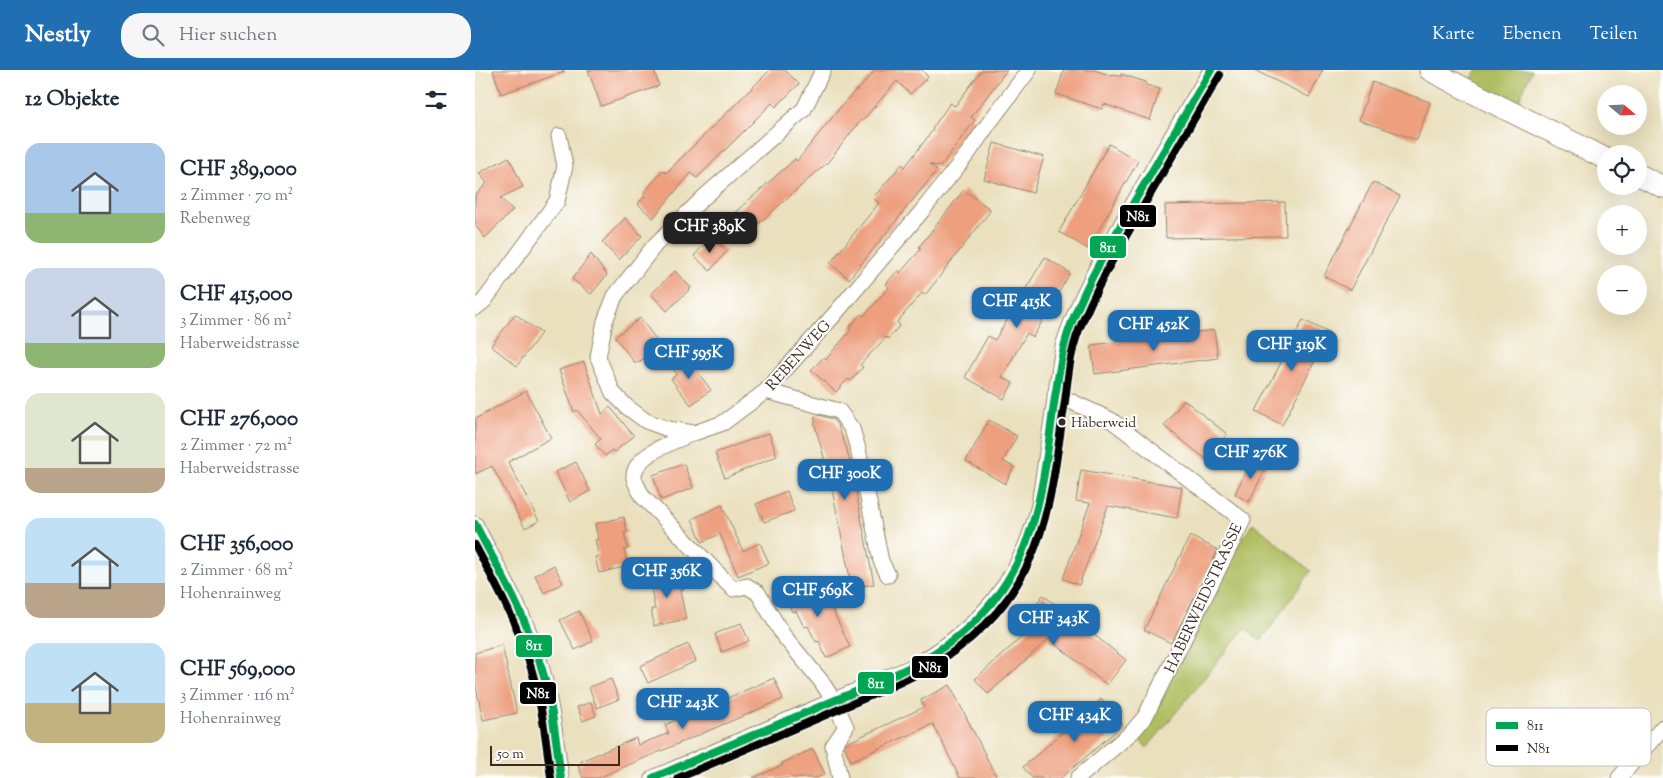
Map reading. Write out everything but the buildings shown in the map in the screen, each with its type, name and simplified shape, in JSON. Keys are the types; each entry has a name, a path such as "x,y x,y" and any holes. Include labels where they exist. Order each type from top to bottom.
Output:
{"main road":[{"path":"1430,70 1597,154"},
{"path":"1647,179 1663,187"}],"street":[{"name":"REBENWEG","path":"823,70 804,109 703,198 655,245 615,296 605,321 598,356 613,393 627,407 646,421 668,429 694,433 723,423 766,391 834,315 922,211 969,152 1029,70"},
{"path":"653,778 914,666 964,631 981,615 1002,590 1023,553 1033,528 1039,505 1063,346 1071,323 1083,295 1211,70"},
{"path":"475,308 484,301 557,201 565,166 559,136"},
{"path":"766,391 839,411 852,429 858,449 881,561 888,575"},
{"name":"HABERWEIDSTRASSE","path":"1055,394 1111,420 1243,520 1145,717 1132,732 1078,778"},
{"path":"694,433 653,451 638,464 634,478 642,496 733,589 747,586 758,593 783,635 821,681 834,701 846,727 833,746 841,778"},
{"path":"475,524 521,615 541,666 548,696 561,778"},
{"path":"1651,741 1663,727"},
{"path":"1619,778 1629,766"}],"green space":[{"path":"1476,70 1532,70 1514,112 1467,90"},
{"path":"1253,523 1311,571 1261,641 1245,628 1147,748 1132,732 1205,597"}],"transit line":[{"name":"811","path":"653,778 883,680 924,659 962,633 979,617 999,593 1015,568 1027,541 1035,514 1047,457 1062,355 1075,314 1105,253 1211,70"},
{"name":"N81","path":"678,778 870,696 930,667 967,641 985,625 1006,600 1023,575 1044,521 1051,492 1073,347 1079,330 1115,255 1220,75"},
{"name":"811","path":"475,524 511,594 535,647 548,693 561,778"},
{"name":"N81","path":"475,545 499,590 526,652 541,709 551,778"}],"place":[{"name":"Haberweid","path":"1062,422"}]}
